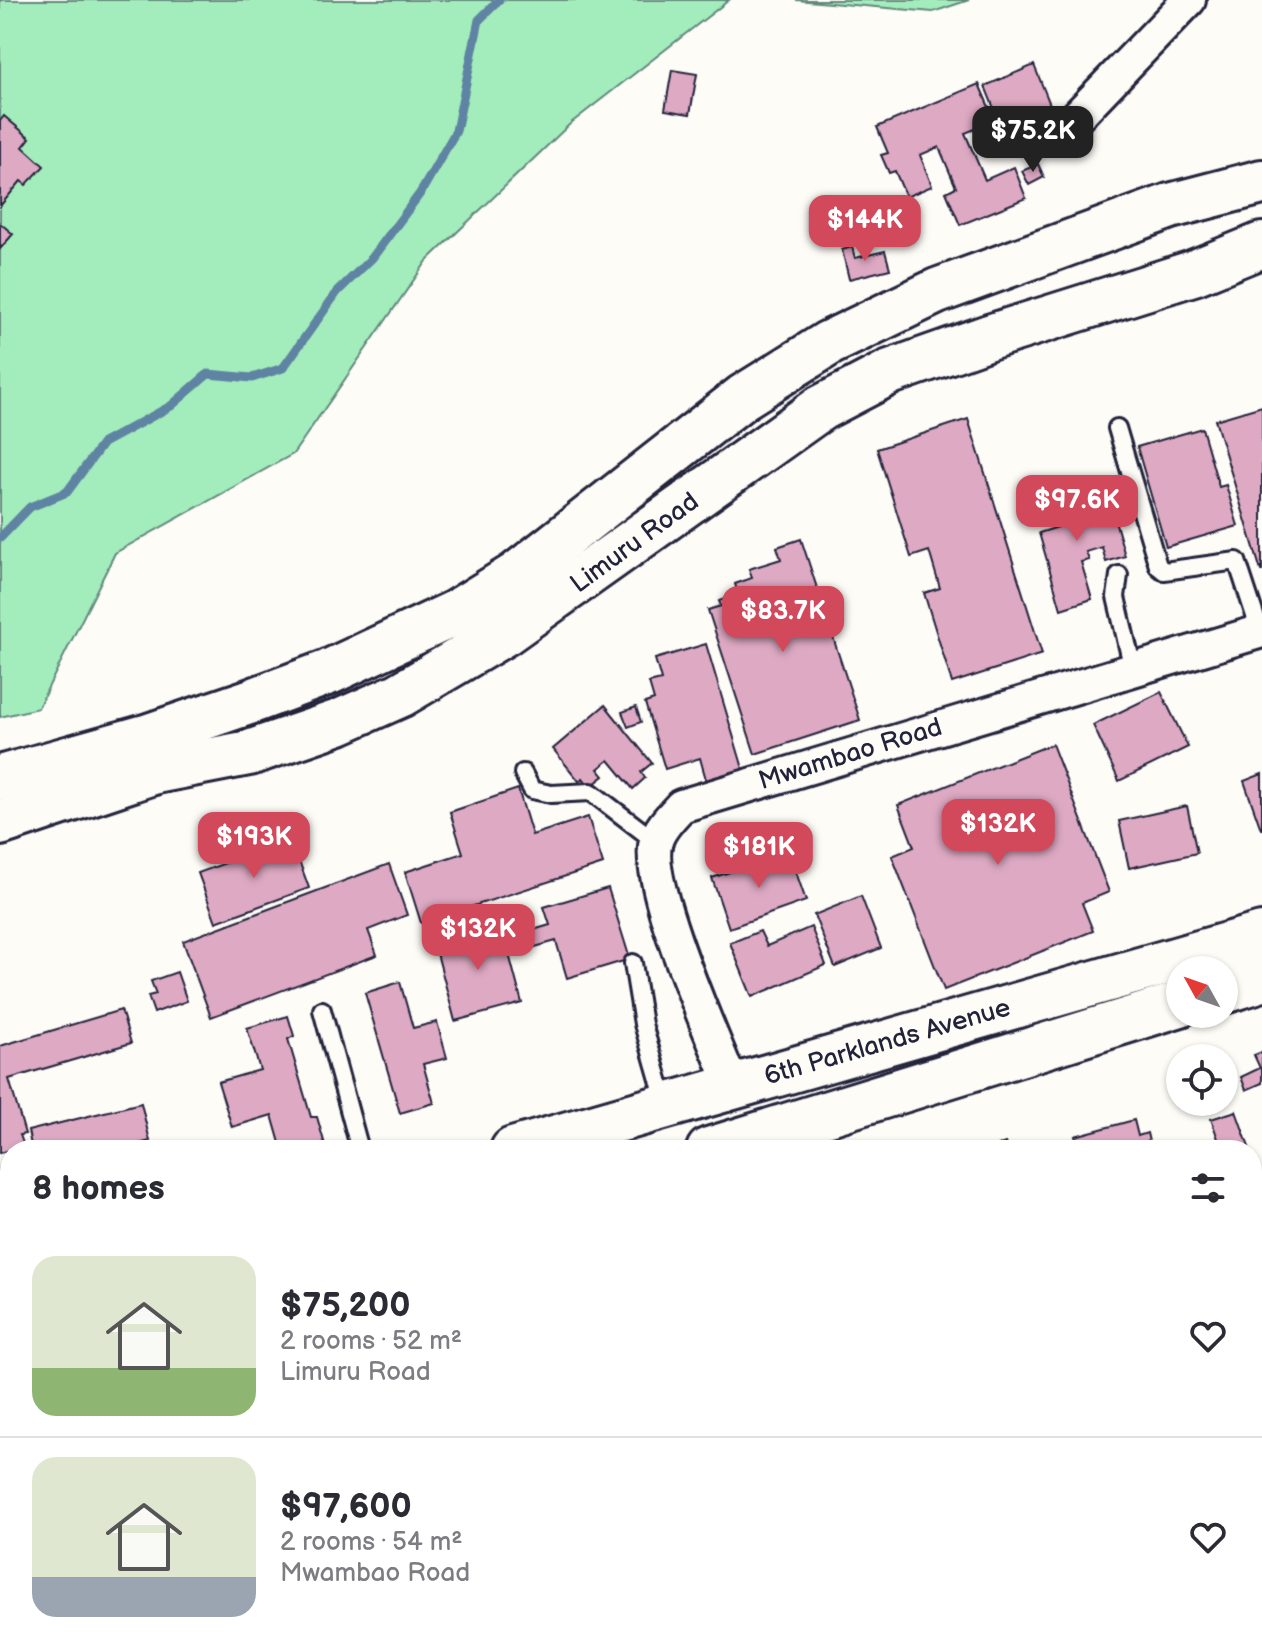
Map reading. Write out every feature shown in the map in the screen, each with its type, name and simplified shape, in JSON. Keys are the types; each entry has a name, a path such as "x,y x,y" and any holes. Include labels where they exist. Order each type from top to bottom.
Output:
{"main road":[{"path":"0,778 188,724 370,654 487,596 743,397 783,370 864,324 972,277 1170,206 1262,182"},
{"name":"Limuru Road","path":"0,823 156,771 249,753 339,722 400,695 505,633 821,408 890,372 989,337 1193,273 1262,245"},
{"name":"6th Parklands Avenue","path":"548,1140 1262,935"},
{"path":"1238,987 1262,979"},
{"name":"6th Parklands Avenue","path":"741,1140 1166,1008"}],"street":[{"path":"1061,133 1189,0"},
{"name":"Mwambao Road","path":"655,841 681,806 1261,631"},
{"path":"655,841 654,859 664,904 732,1085"}],"lane":[{"path":"1117,428 1158,566 1164,571 1237,561 1261,631"},
{"path":"1119,575 1116,597 1133,669"},
{"path":"523,773 532,790 551,794 591,792 655,841"},
{"path":"633,963 643,1024 666,1106"},
{"path":"322,1010 357,1140"}],"green space":[{"path":"0,0 729,0 571,123 427,261 293,454 115,553 38,708 0,717"},
{"path":"796,0 969,0 933,12"}],"building":[{"path":"1034,65 1053,112 1004,133 985,86"},
{"path":"672,70 697,74 690,114 665,110"},
{"path":"979,84 995,121 965,133 985,180 1014,167 1026,198 960,225 946,192 956,187 939,147 920,155 932,186 906,197 895,171 889,173 881,155 888,153 877,127"},
{"path":"4,116 30,138 23,147 44,166 26,185 21,181 0,206 0,121"},
{"path":"1038,164 1044,177 1029,185 1022,171"},
{"path":"0,223 13,234 0,249"},
{"path":"852,247 855,258 885,251 890,269 849,279 842,250"},
{"path":"1262,406 1262,571 1261,571 1215,420"},
{"path":"968,419 1042,654 952,683 924,593 940,588 929,551 911,557 877,449"},
{"path":"1202,428 1219,487 1226,485 1238,526 1166,547 1137,447"},
{"path":"1069,484 1075,505 1100,497 1106,515 1113,513 1125,556 1106,562 1102,547 1086,552 1089,560 1081,562 1092,599 1061,609 1039,533 1058,527 1047,490"},
{"path":"801,539 860,720 755,754 708,610 721,606 719,601 738,594 735,584 752,578 749,569 781,559 777,547"},
{"path":"706,644 744,772 707,783 700,758 665,769 645,703 654,700 649,683 661,680 655,659"},
{"path":"1161,692 1188,747 1119,781 1093,725"},
{"path":"605,705 652,763 641,772 645,778 633,789 609,760 598,769 604,776 590,787 583,778 579,781 553,749"},
{"path":"636,707 641,722 628,727 622,712"},
{"path":"1052,744 1109,892 1082,903 1093,931 944,990 892,856 914,847 898,805"},
{"path":"1262,774 1262,829 1261,829 1244,781"},
{"path":"518,789 532,835 588,817 603,864 421,923 405,872 463,853 450,812"},
{"path":"1187,806 1197,853 1129,868 1119,821"},
{"path":"291,839 309,888 216,922 198,873"},
{"path":"789,852 806,901 729,928 712,878"},
{"path":"389,864 407,915 368,930 377,955 211,1017 183,941"},
{"path":"608,888 630,959 567,978 556,941 528,949 523,933 550,925 544,907"},
{"path":"861,896 881,948 835,967 814,915"},
{"path":"501,924 522,1003 455,1021 434,942"},
{"path":"811,927 826,965 752,997 730,943 760,931 767,946"},
{"path":"177,972 187,1001 154,1013 148,996 156,994 151,981"},
{"path":"400,982 413,1028 437,1022 447,1058 423,1064 434,1103 400,1113 365,993"},
{"path":"121,1010 131,1043 9,1079 25,1134 20,1135 22,1140 0,1140 0,1046"},
{"path":"288,1016 294,1036 288,1039 311,1117 317,1117 324,1140 279,1140 272,1115 232,1127 218,1082 260,1070 247,1028"},
{"path":"1262,1052 1262,1083 1246,1090 1241,1077 1260,1068 1254,1055"},
{"path":"141,1103 150,1140 30,1140 28,1131"},
{"path":"1238,1116 1246,1140 1218,1140 1211,1119"},
{"path":"1134,1120 1138,1136 1147,1133 1149,1140 1076,1140 1075,1136"}],"waterway":[{"path":"0,538 30,507 67,492 103,443 171,406 208,374 252,378 283,368 338,291 372,258 421,192 456,131 479,20 499,0"}]}
